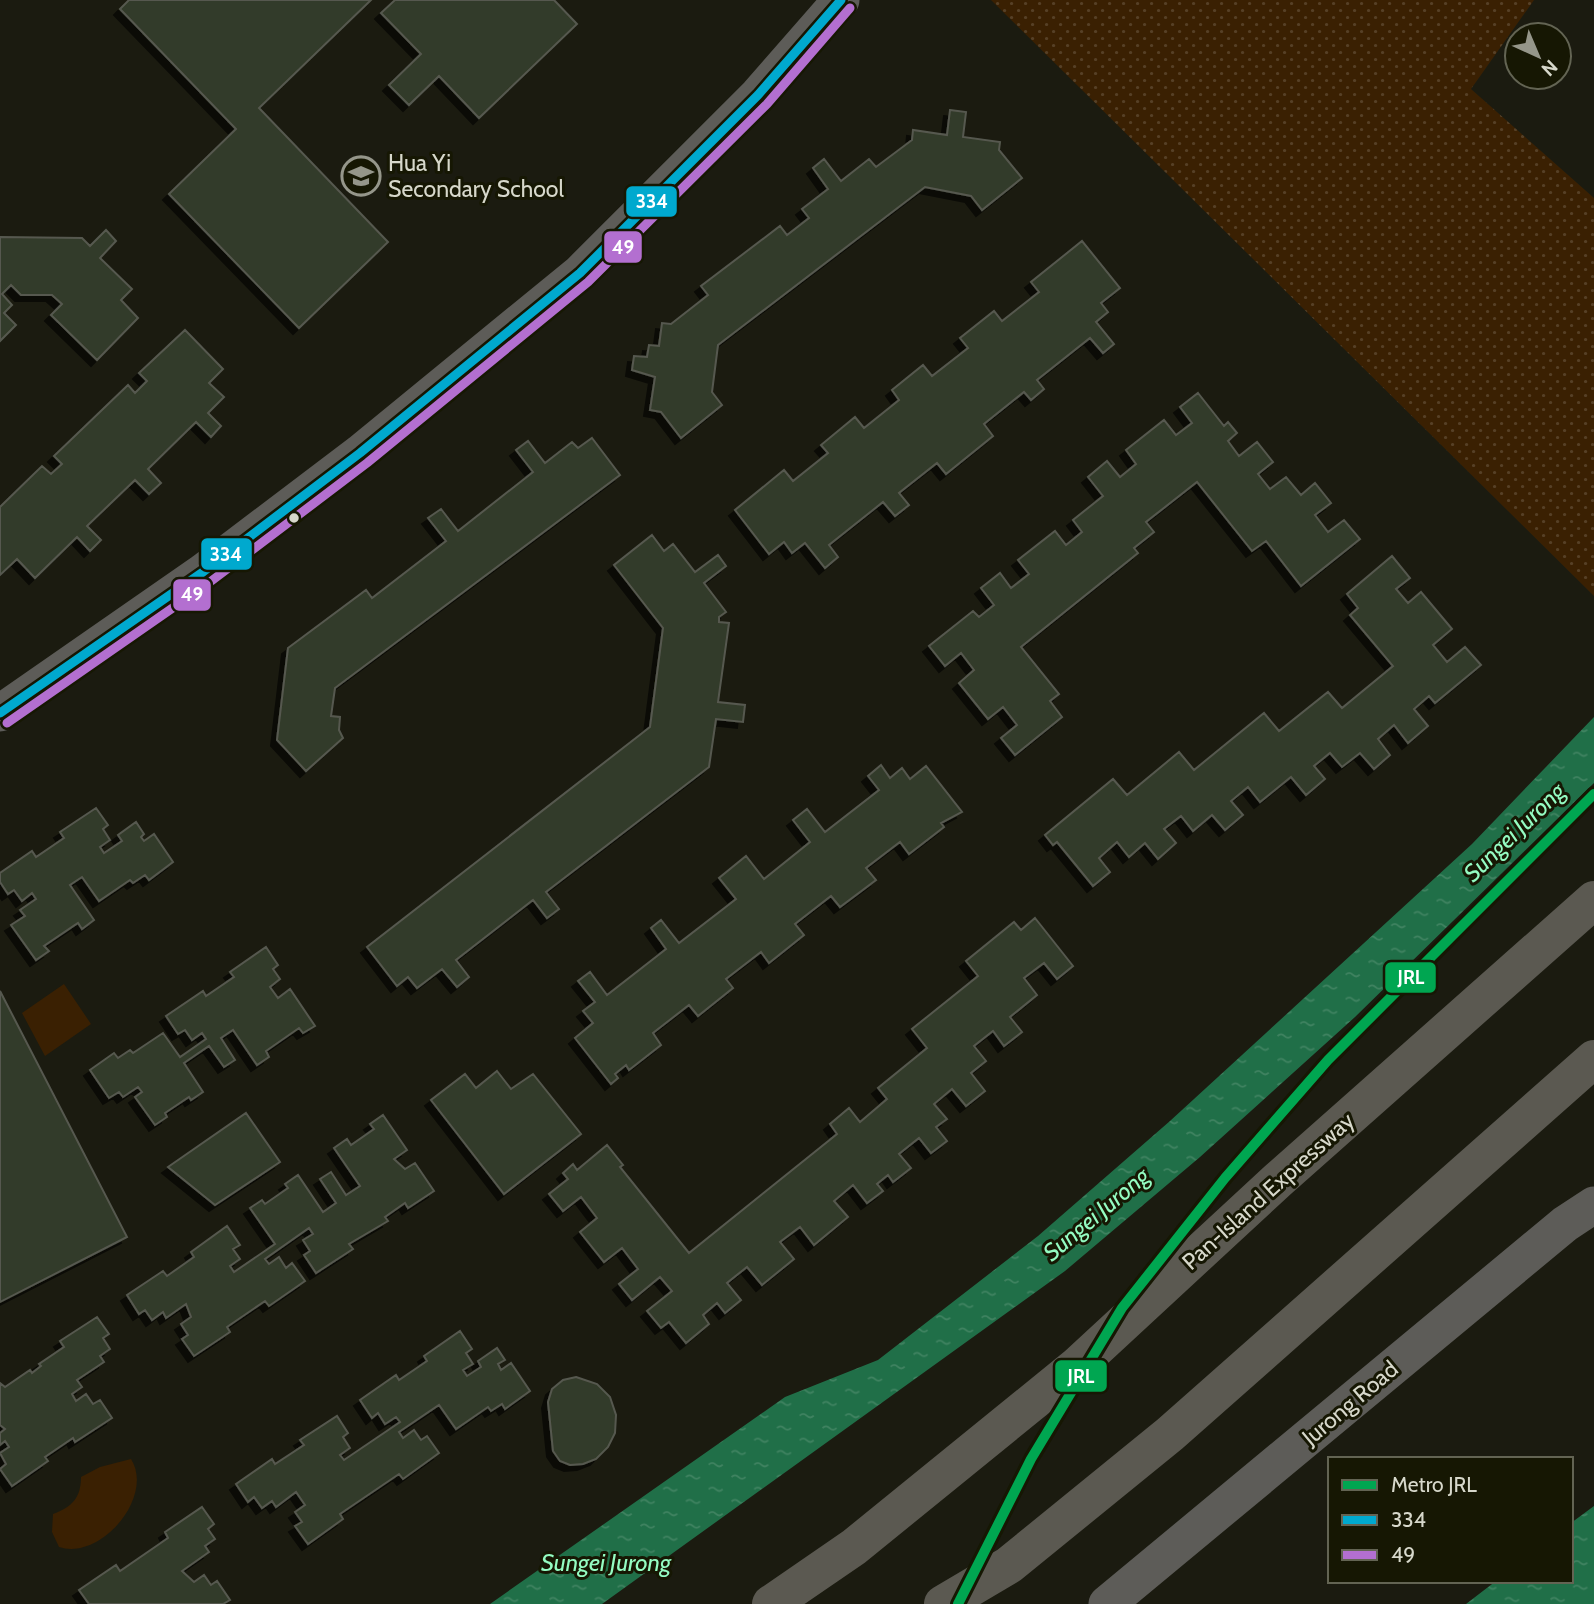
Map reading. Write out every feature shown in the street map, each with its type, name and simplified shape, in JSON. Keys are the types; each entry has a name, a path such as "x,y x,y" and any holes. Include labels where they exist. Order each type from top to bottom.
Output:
{"highway":[{"name":"Pan-Island Expressway","path":"771,1604 854,1547 1078,1365 1278,1180 1594,900"},
{"path":"943,1604 1009,1565 1170,1434 1579,1077 1594,1059"}],"street":[{"path":"0,713 213,565 360,453 580,274 758,95 841,0"},
{"name":"Jurong Road","path":"1107,1604 1565,1224 1594,1205"}],"shaded area":[{"path":"991,0 1534,0 1519,21 1503,21 1503,44 1471,89 1594,198 1594,596"},
{"path":"64,984 91,1024 45,1056 22,1013"},
{"path":"131,1459 136,1474 136,1491 130,1507 119,1522 106,1535 91,1544 75,1549 59,1547 52,1532 53,1514 74,1501 81,1477 100,1467"}],"water":[{"name":"Sungei Jurong","path":"1594,717 1594,783 1355,1017 1200,1157 1065,1271 602,1604 490,1604 785,1397 878,1360 1038,1236 1170,1121 1472,844"},
{"path":"1594,1506 1594,1604 1466,1604 1493,1583 1573,1583 1573,1522"}],"building":[{"path":"129,0 371,0 259,108 388,242 299,328 169,194 236,129 120,9"},
{"path":"395,0 554,0 577,24 479,118 439,76 409,105 389,85 421,54 381,13"},
{"path":"950,110 966,112 963,137 1000,142 999,150 1022,178 982,210 971,196 925,187 718,345 712,392 722,405 681,438 661,412 650,410 655,377 632,370 634,356 647,357 649,345 659,346 662,323 671,324 708,295 701,286 780,226 787,235 809,218 802,209 828,189 813,168 824,159 841,181 869,159 876,167 912,140 913,130 947,135"},
{"path":"106,230 116,241 100,258 132,289 121,300 138,318 97,360 51,315 62,304 52,295 21,295 11,285 2,294 12,305 4,313 16,325 0,341 0,237 82,238 90,246"},
{"path":"1082,241 1120,288 1101,303 1108,312 1096,322 1114,344 1103,353 1090,338 1037,380 1044,389 1031,400 1024,392 984,424 993,436 946,474 937,463 899,493 909,505 895,516 883,502 829,545 838,557 825,568 805,543 792,553 784,542 769,554 735,510 784,470 793,481 828,453 821,445 855,417 864,428 899,400 892,390 923,365 932,376 968,348 960,338 994,311 1002,321 1039,292 1031,282"},
{"path":"185,330 223,369 209,383 224,397 208,413 221,426 211,437 196,422 148,469 161,483 149,494 135,480 87,526 101,540 90,551 77,537 35,578 17,559 0,575 0,507 42,466 51,474 62,464 54,456 128,385 135,393 147,381 139,373"},
{"path":"1198,393 1224,426 1228,422 1237,433 1228,441 1239,456 1257,442 1273,462 1258,474 1270,489 1286,477 1301,495 1315,483 1331,503 1315,515 1328,532 1344,520 1360,539 1301,586 1266,541 1252,551 1197,482 1146,522 1154,532 1134,548 1138,553 1021,647 1059,694 1050,701 1062,717 1015,755 1001,738 1017,725 1003,707 988,719 959,683 974,670 961,653 945,666 929,646 973,611 979,617 994,605 981,588 1000,573 1011,588 1029,574 1018,560 1055,531 1066,545 1082,532 1073,520 1103,496 1088,477 1107,461 1120,477 1136,464 1126,450 1164,420 1176,435 1192,423 1180,407"},
{"path":"592,438 620,475 335,688 331,716 340,717 339,730 343,738 306,771 277,740 288,648 366,590 372,598 446,541 428,518 441,509 458,531 533,472 516,450 528,441 545,463 572,442 578,448"},
{"path":"652,535 664,551 673,544 695,572 718,555 726,566 704,583 726,612 719,617 719,622 729,623 718,702 745,705 743,722 716,719 709,767 546,892 559,909 547,918 533,900 456,960 469,977 457,987 442,969 417,988 408,977 397,986 367,947 650,727 663,628 614,565"},
{"path":"1392,556 1410,578 1396,589 1408,603 1421,592 1452,629 1433,645 1447,662 1465,647 1481,665 1435,703 1429,696 1414,709 1428,726 1408,743 1394,725 1378,739 1390,755 1374,769 1360,753 1342,767 1330,753 1314,766 1325,779 1306,795 1291,777 1260,802 1248,787 1231,801 1243,815 1225,830 1212,815 1193,831 1181,816 1164,829 1176,843 1158,859 1145,843 1129,857 1117,842 1099,858 1110,872 1093,886 1057,842 1053,845 1045,835 1113,779 1127,795 1179,752 1194,770 1264,713 1279,731 1328,692 1342,708 1393,666 1350,615 1358,608 1347,594"},
{"path":"881,765 890,778 902,768 910,779 926,766 962,812 941,823 944,827 909,854 900,842 866,868 876,880 840,907 831,896 795,924 804,935 769,963 761,952 726,979 733,988 698,1016 689,1005 653,1033 661,1045 629,1070 626,1065 615,1074 618,1078 611,1084 575,1038 593,1023 583,1011 595,1002 578,981 590,972 607,995 666,949 651,928 661,920 679,943 736,899 719,878 746,856 764,879 810,842 793,820 807,809 825,832 879,790 868,776"},
{"path":"96,808 108,825 103,829 110,840 100,847 104,853 122,841 118,835 136,822 144,834 141,837 144,841 154,834 173,862 149,880 145,875 133,883 130,880 99,901 82,877 70,885 94,920 82,929 78,923 44,946 49,951 36,960 11,925 25,916 20,910 36,899 32,893 22,901 14,890 8,894 0,882 0,873 32,851 36,857 64,838 60,832"},
{"path":"1035,918 1073,966 1057,979 1044,963 1024,978 1037,995 1010,1017 1022,1032 1004,1046 993,1031 974,1046 986,1061 971,1073 985,1091 966,1106 952,1089 934,1104 947,1119 936,1127 947,1141 931,1153 919,1138 899,1154 911,1168 893,1182 888,1175 877,1184 883,1191 867,1203 853,1185 834,1201 848,1217 814,1245 800,1227 780,1242 794,1259 762,1285 747,1267 727,1283 741,1300 725,1313 717,1303 703,1315 709,1324 686,1343 669,1322 661,1328 647,1311 672,1291 660,1277 632,1300 619,1284 638,1269 622,1248 604,1262 580,1232 597,1218 581,1197 563,1211 549,1194 568,1179 563,1173 573,1164 577,1170 607,1145 623,1165 620,1167 689,1253 837,1134 830,1124 849,1108 860,1122 887,1099 878,1088 927,1048 912,1029 978,976 966,961 1014,922 1021,930"},
{"path":"266,947 278,965 273,969 280,979 270,987 278,998 290,989 315,1026 303,1033 299,1028 266,1051 269,1057 257,1065 233,1030 221,1038 235,1060 224,1067 209,1046 184,1063 203,1092 191,1100 189,1097 165,1113 167,1117 155,1125 135,1097 142,1092 138,1087 123,1097 119,1092 109,1098 90,1070 114,1053 118,1058 130,1050 133,1053 163,1033 180,1057 206,1039 202,1033 192,1040 185,1030 178,1034 166,1016 203,991 206,996 234,977 230,972"},
{"path":"0,991 127,1237 0,1302"},
{"path":"497,1071 511,1089 533,1074 581,1134 504,1194 431,1100 465,1074 476,1088"},
{"path":"246,1113 280,1162 215,1205 168,1167"},
{"path":"383,1115 407,1150 394,1159 405,1169 415,1163 434,1191 408,1208 405,1203 385,1217 388,1221 349,1244 353,1249 316,1273 304,1255 310,1251 303,1240 313,1234 309,1228 265,1259 269,1264 279,1257 286,1268 292,1263 305,1281 269,1306 265,1301 227,1327 230,1332 194,1356 182,1339 188,1335 181,1324 191,1317 186,1304 166,1318 163,1312 152,1320 145,1310 139,1314 127,1295 163,1271 167,1276 194,1257 191,1252 227,1226 240,1245 233,1249 240,1259 230,1266 234,1272 275,1244 250,1208 262,1200 265,1204 288,1188 285,1184 298,1175 323,1212 336,1203 320,1179 331,1172 346,1195 360,1186 334,1148 347,1139 351,1145 374,1129 370,1124"},
{"path":"97,1317 109,1334 103,1338 110,1349 100,1356 104,1362 77,1380 82,1387 72,1394 76,1401 86,1394 93,1404 100,1400 112,1418 75,1442 73,1438 45,1457 48,1461 12,1486 0,1469 6,1464 0,1453 9,1447 5,1441 0,1445 0,1433 5,1429 0,1425 0,1383 5,1387 30,1370 32,1373 41,1366 39,1364 64,1347 60,1341"},
{"path":"460,1331 472,1349 466,1353 473,1364 463,1370 467,1376 481,1367 478,1361 497,1348 505,1360 498,1364 501,1370 511,1363 530,1391 505,1409 502,1404 491,1411 488,1407 456,1429 439,1405 399,1432 403,1438 414,1430 421,1440 427,1436 439,1453 403,1479 399,1474 340,1514 343,1519 308,1544 295,1526 302,1522 295,1512 305,1505 296,1492 276,1507 272,1501 262,1508 254,1497 248,1502 236,1484 272,1459 275,1464 304,1445 300,1440 337,1416 348,1433 343,1437 350,1448 340,1455 344,1460 400,1422 396,1417 385,1424 378,1413 372,1418 360,1400 396,1375 399,1380 427,1361 424,1356"},
{"path":"576,1377 597,1384 610,1397 616,1415 615,1433 608,1447 596,1459 570,1465 560,1461 553,1451 548,1402 552,1389 563,1380"},
{"path":"202,1507 214,1524 208,1529 215,1539 205,1546 209,1552 182,1571 194,1582 204,1575 211,1585 217,1581 230,1600 223,1604 89,1604 79,1590 116,1565 120,1571 168,1538 165,1532"}],"metro line":[{"name":"JRL","path":"958,1604 1031,1459 1122,1308 1225,1178 1328,1060 1594,794"}],"transit line":[{"name":"334","path":"0,713 203,572 360,453 580,273 758,95 841,0"},
{"name":"49","path":"7,723 210,582 367,463 588,282 767,104 850,8"}],"place":[{"name":"Hua Yi Secondary School","path":"361,176"}]}
